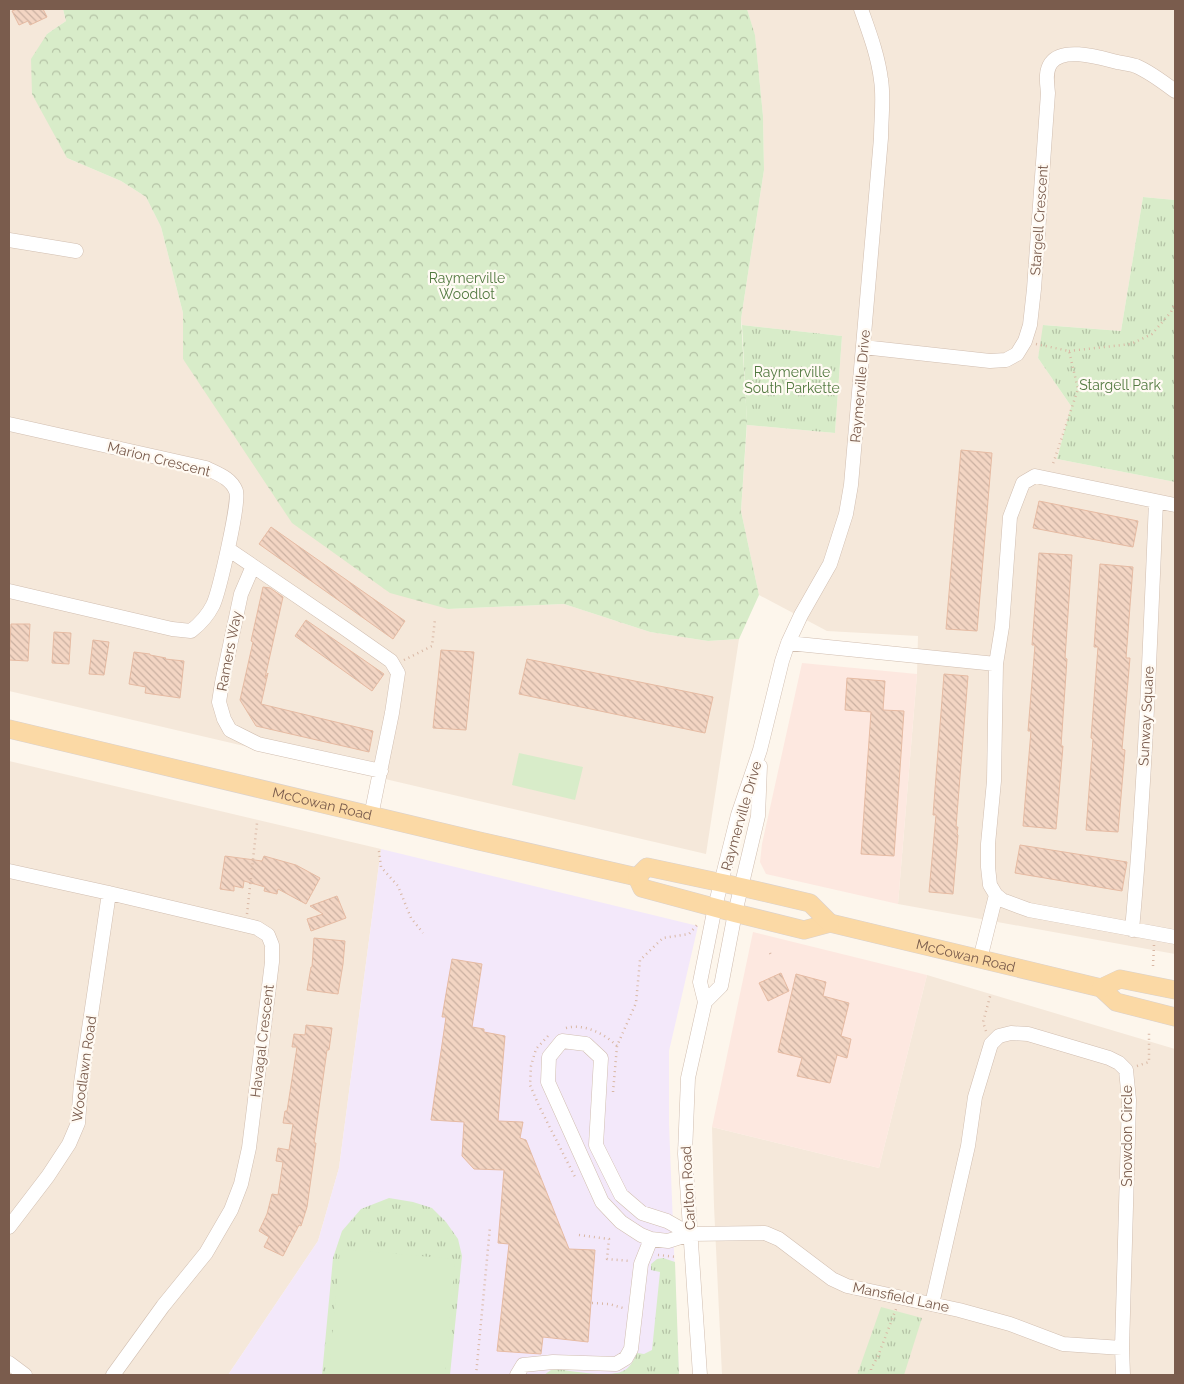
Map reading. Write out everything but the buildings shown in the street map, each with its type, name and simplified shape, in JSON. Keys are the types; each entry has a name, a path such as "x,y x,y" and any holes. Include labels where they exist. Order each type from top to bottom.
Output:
{"main road":[{"name":"McCowan Road","path":"9,729 371,816 637,877 642,888 804,930 830,923 1101,988 1116,1002 1175,1017"},
{"path":"637,877 647,867 810,903 830,923"},
{"path":"1101,988 1120,979 1175,990"}],"street":[{"name":"Raymerville Drive","path":"721,883 738,815 760,750 788,643 801,615 830,564 846,514 851,485 882,107 882,80 861,9"},
{"name":"Stargell Crescent","path":"1025,342 1030,325 1034,290 1048,93 1046,82 1052,61 1062,56 1076,54 1094,56 1136,66 1175,91"},
{"path":"9,240 76,251"},
{"path":"863,347 990,361 1006,360 1017,354 1025,342"},
{"name":"Marion Crescent","path":"9,424 206,468 230,481 237,492 236,509 228,549 214,604 201,623 191,631 172,629 9,591"},
{"path":"1175,505 1035,476 1024,484 1010,517 1002,627 996,664 994,780 988,844 990,885 996,896 1010,904 1029,910 1175,937"},
{"name":"Sunway Square","path":"1132,930 1140,820 1156,502"},
{"path":"228,549 368,644 391,661 395,667 398,673 392,714 371,816"},
{"name":"Ramers Way","path":"253,566 241,594 219,702 224,719 230,730 258,744 381,770"},
{"path":"788,643 996,664"},
{"name":"Raymerville Drive","path":"735,913 758,816 760,750"},
{"name":"Havagal Crescent","path":"9,871 109,892 257,928 268,935 272,945 272,962 249,1148 241,1184 231,1210 206,1253 163,1306 113,1375"},
{"name":"Carlton Road","path":"700,1375 685,1154 688,1078 705,1002 700,982 721,883"},
{"name":"Woodlawn Road","path":"9,1227 69,1144 78,1123 81,1083 109,892"},
{"path":"980,959 996,896"},
{"name":"Carlton Road","path":"705,1002 721,986 735,913"},
{"name":"Snowdon Circle","path":"991,1044 999,1036 1011,1033 1028,1034 1109,1058 1119,1063 1126,1070 1129,1100 1122,1348 1123,1375"},
{"path":"562,1042 586,1044 601,1058 596,1145 621,1195 642,1213 667,1221 690,1234 668,1242 641,1235 621,1222 602,1202 548,1082 549,1057 562,1042"},
{"path":"932,1304 968,1146 976,1098 991,1044"},
{"name":"Mansfield Lane","path":"690,1234 766,1233 779,1239 832,1279 847,1286 959,1310 1010,1324 1063,1344 1122,1348"},
{"path":"518,1375 523,1365 531,1363 616,1364 626,1358 631,1349 640,1264 651,1238"},
{"path":"9,1363 25,1375"}],"path":[{"path":"1025,342 1069,352 1131,344 1152,334 1171,312 1175,303"},
{"path":"1048,478 1078,389 1069,352"},
{"path":"395,667 403,660 432,646 435,619"},
{"path":"246,925 257,823"},
{"path":"379,851 381,867 398,886 410,918 423,933"},
{"path":"613,1095 617,1046 636,1003 640,960 663,938 689,934 698,924"},
{"path":"1153,966 1154,933"},
{"path":"770,953 772,957"},
{"path":"991,993 983,1022 991,1044"},
{"path":"1126,1070 1149,1062 1149,1031"},
{"path":"476,1375 490,1228"},
{"path":"579,1235 609,1238 606,1259 630,1261 640,1264"},
{"path":"870,1375 892,1317 902,1298"},
{"path":"592,1303 609,1304 636,1310"}],"shaded area":[{"path":"9,9 63,9 66,21 47,34 67,158 121,181 146,197 161,227 183,313 183,359 448,609 564,604 650,632 708,641 739,639 706,854 9,691"},
{"path":"747,9 1175,9 1175,200 1143,197 1121,331 1044,325 1038,358 1071,406 1057,459 1175,482 1175,954 898,904 917,674 918,636 827,631 759,595 741,511 747,425 835,433 842,336 742,325 741,319 764,170 763,116 755,36"},
{"path":"802,663 917,674 898,904 766,874 760,862 762,844"},
{"path":"9,761 381,849 339,1168 318,1241 228,1375 9,1375"},
{"path":"381,849 698,926 669,1051 669,1124 679,1375 228,1375 318,1241 339,1168"},
{"path":"753,932 927,975 879,1168 712,1127"},
{"path":"927,975 1175,1049 1175,1375 722,1375 712,1127 879,1168"}],"green space":[{"name":"Raymerville Woodlot","path":"63,9 747,9 755,35 763,116 764,170 741,319 747,421 741,511 759,595 739,639 708,641 650,632 564,604 448,609 390,593 292,523 183,359 183,313 161,227 146,197 121,181 67,158 32,94 31,59 47,34 66,21"},
{"name":"Stargell Park","path":"1143,197 1175,200 1175,482 1057,459 1071,406 1038,358 1043,325 1121,331"},
{"name":"Raymerville South Parkette","path":"742,325 842,336 835,433 747,425"},
{"path":"1175,413 1175,452 1169,446 1168,423"},
{"path":"519,753 583,767 575,800 512,785"},
{"path":"389,1198 413,1202 432,1208 446,1222 458,1239 462,1256 450,1375 322,1375 333,1258 342,1231 361,1209"},
{"path":"340,1249 455,1259 445,1375 329,1375"},
{"path":"663,1258 675,1262 679,1375 544,1375 556,1369 590,1373 617,1373 628,1368 637,1353 644,1354 652,1350 660,1272 651,1270 651,1264 657,1259"},
{"path":"881,1307 922,1318 904,1375 857,1375"}]}
